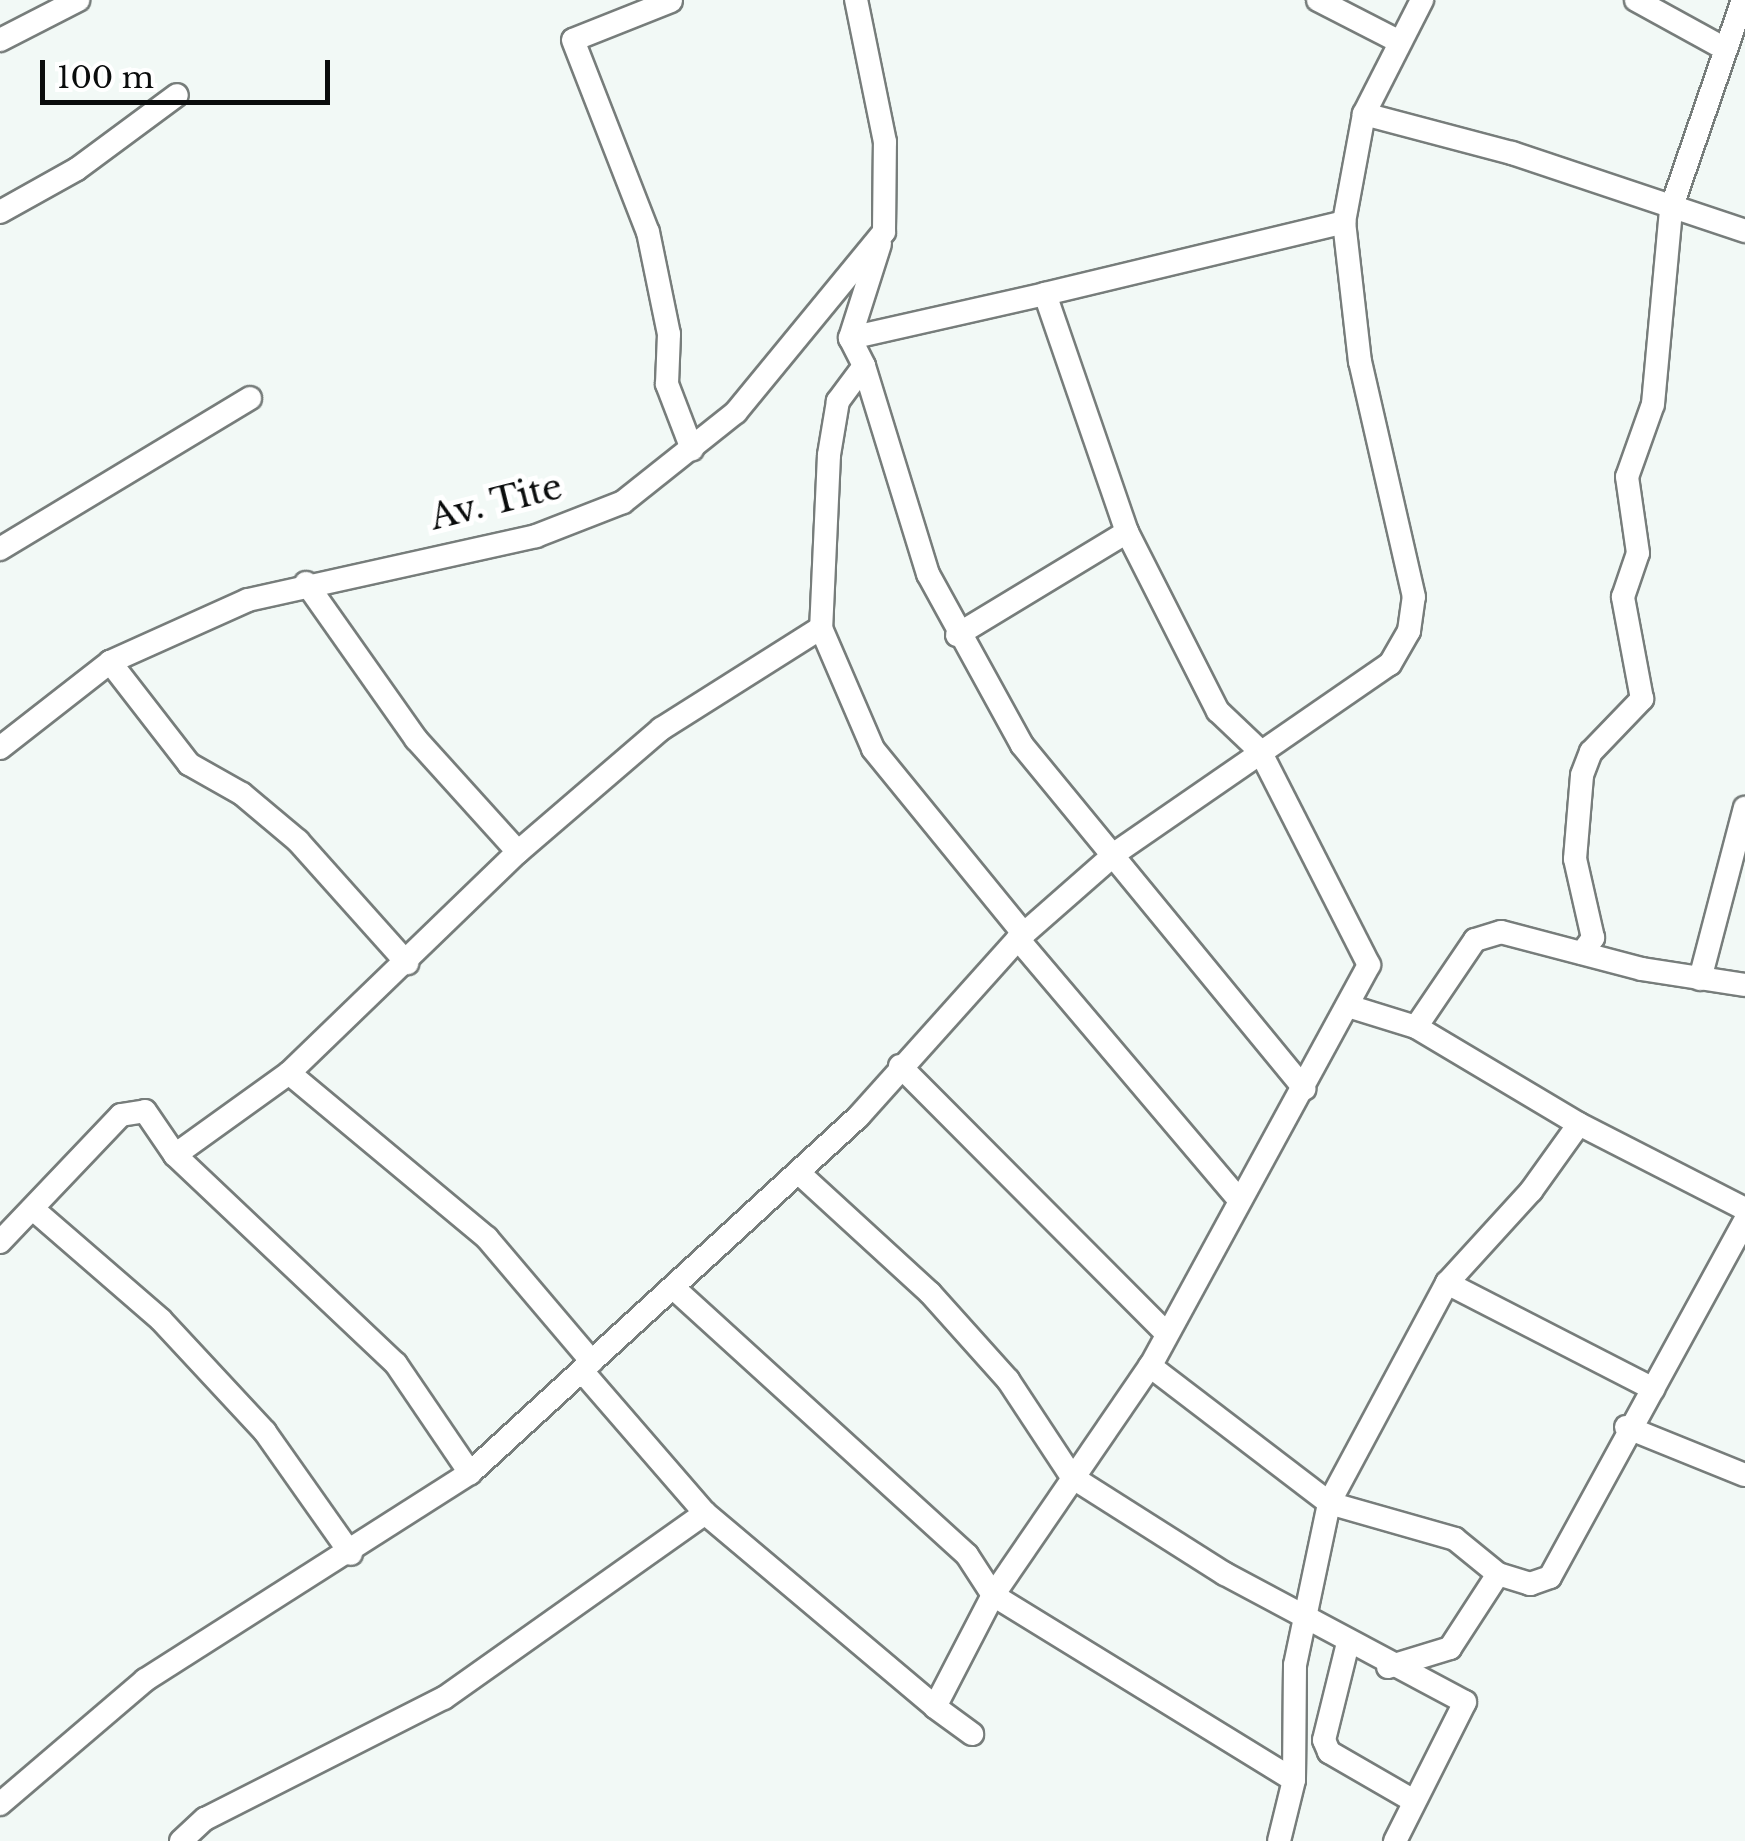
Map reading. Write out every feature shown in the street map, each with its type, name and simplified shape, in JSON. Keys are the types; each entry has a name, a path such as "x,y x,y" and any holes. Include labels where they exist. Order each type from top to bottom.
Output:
{"street":[{"path":"0,40 78,0"},
{"path":"672,0 573,40 648,232 669,334 667,384 692,448"},
{"path":"856,0 885,142 884,232 850,338 864,366 928,574 957,635 1022,745 1117,852 1306,1090"},
{"path":"1318,0 1400,42"},
{"path":"0,1804 146,1680 352,1554 470,1472 677,1291 799,1174 1021,937 1117,852 1390,664 1409,630 1414,596 1360,362 1344,222 1364,114 1422,0"},
{"path":"1636,0 1725,50"},
{"path":"1582,953 1593,938 1575,858 1582,775 1591,752 1642,699 1622,598 1638,554 1627,476 1654,404 1671,208 1743,0"},
{"path":"0,212 77,169 177,95"},
{"path":"1364,114 1512,153 1745,231"},
{"path":"850,338 1344,222"},
{"name":"Av. Tite","path":"0,748 110,662 248,600 306,583 536,536 623,502 736,412 884,232"},
{"path":"935,1707 993,1595 1150,1366 1306,1090 1367,961 1260,751 1218,711 1128,532 1045,294"},
{"path":"864,366 838,401 829,455 821,628 873,749 1021,937 1240,1202"},
{"path":"0,549 250,398"},
{"path":"957,635 1128,532"},
{"path":"306,583 416,739 518,852"},
{"path":"175,1156 289,1073 407,964 518,852 661,729 821,628"},
{"path":"110,662 189,764 242,794 298,841 407,964"},
{"path":"1700,980 1745,808"},
{"path":"1416,1027 1475,940 1488,934 1518,933 1582,953 1700,980 1745,986"},
{"path":"1348,1006 1416,1027 1579,1124 1745,1209"},
{"path":"900,1066 1166,1333"},
{"path":"289,1073 487,1238 706,1513 972,1734"},
{"path":"0,1242 126,1112 150,1115 175,1156 396,1364 470,1472"},
{"path":"1279,1841 1294,1780 1296,1666 1310,1616 1329,1503 1447,1283 1532,1191 1579,1124"},
{"path":"799,1174 930,1293 1008,1380 1072,1477 1225,1574 1310,1616 1388,1667 1467,1706 1412,1800 1395,1841"},
{"path":"33,1209 161,1320 265,1432 352,1554"},
{"path":"1150,1366 1329,1503 1454,1538 1498,1574 1530,1584 1550,1577 1626,1427 1653,1389 1745,1221"},
{"path":"1447,1283 1653,1389"},
{"path":"677,1291 966,1555 993,1595 1294,1780"},
{"path":"1626,1427 1745,1475"},
{"path":"181,1841 205,1819 444,1698 706,1513"},
{"path":"1388,1667 1450,1648 1498,1574"},
{"path":"1348,1643 1324,1740 1329,1752 1412,1800"}]}
